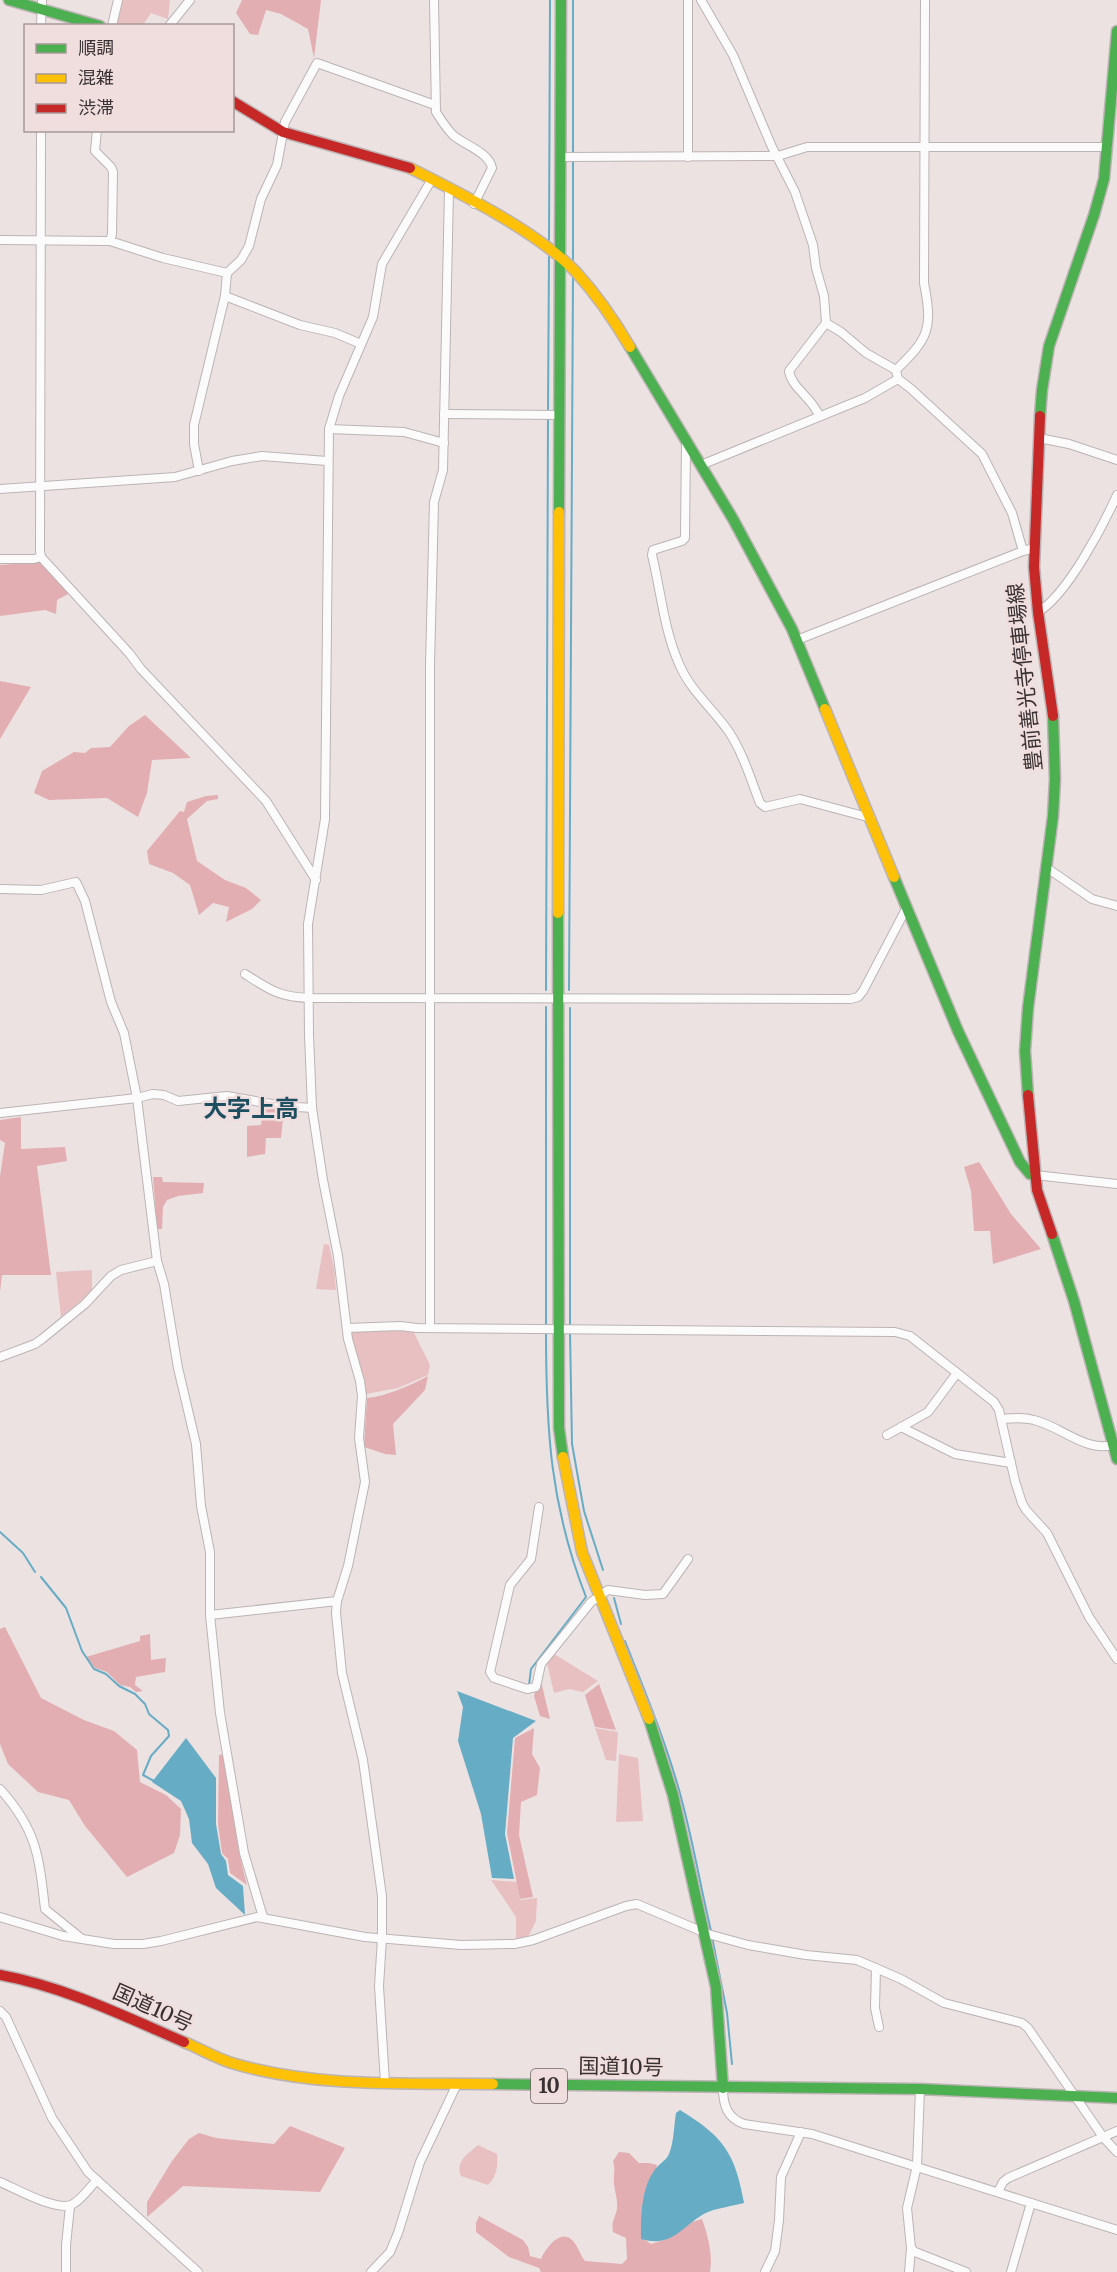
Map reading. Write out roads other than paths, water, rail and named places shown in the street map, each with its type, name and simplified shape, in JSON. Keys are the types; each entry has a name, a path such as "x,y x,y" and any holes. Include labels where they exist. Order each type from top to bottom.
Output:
{"main road":[{"path":"9,0 41,5 94,24"},
{"path":"561,0 569,157 553,252 558,1406 566,1480 582,1552 653,1730 708,1934 718,2008 723,2088"},
{"name":"豊前善光寺停車場線","path":"1117,32 1104,179 1049,346 1042,390 1035,548 1038,612 1051,694 1055,743 1053,816 1028,1008 1025,1051 1035,1175 1041,1202 1074,1301 1117,1459"},
{"path":"234,102 283,132 405,166 432,179 514,225 553,252 572,268 607,309 763,573 796,640 958,1031 1020,1162 1030,1174 1035,1175"},
{"name":"国道10号","path":"0,1975 36,1982 72,1994 204,2052 247,2067 314,2079 385,2083 920,2089 1117,2098"}],"street":[{"path":"112,24 118,0"},
{"path":"171,24 190,0"},
{"path":"434,0 435,105 443,124 454,136 491,163 492,168 474,204"},
{"path":"688,0 688,157"},
{"path":"701,0 734,55 795,192 813,245 816,268 824,296 826,323 789,371 794,384 808,396 819,416"},
{"path":"701,465 866,398 897,375 916,351 929,323 924,283 925,0"},
{"path":"41,5 41,24"},
{"path":"199,471 194,444 194,425 225,296 226,273 241,260 249,246 261,199 277,165 285,122 317,63 435,105"},
{"path":"41,132 39,551 41,557 141,669 266,801 316,880"},
{"path":"97,132 95,151 113,172 110,241"},
{"path":"569,157 778,156 807,147 1108,147"},
{"path":"385,2083 379,1986 382,1896 363,1760 342,1673 338,1642 337,1601 348,1566 365,1482 359,1438 362,1396 347,1328 338,1256 312,1108 308,924 326,819 329,429 339,396 373,317 382,264 432,179"},
{"path":"430,1328 430,665 434,502 443,470 449,190"},
{"path":"0,240 110,241 163,258 226,273"},
{"path":"225,296 300,325 335,333 362,344"},
{"path":"826,323 897,375 982,454 1012,513 1023,551"},
{"path":"444,414 552,415"},
{"path":"329,429 404,432 444,443"},
{"path":"1039,438 1069,444 1117,460"},
{"path":"686,440 685,538 682,541 657,547 653,550 652,555 668,634 688,683 729,733 760,803 765,807 800,799 871,818"},
{"path":"0,489 175,477 232,461 262,456 327,461"},
{"path":"1038,612 1053,601 1062,589 1106,519 1117,495"},
{"path":"796,640 1035,548"},
{"path":"0,559 41,557"},
{"path":"1047,868 1092,899 1117,906"},
{"path":"0,889 40,890 76,882 85,901 112,1005 124,1033 137,1098 157,1262 164,1284 178,1368 196,1444 201,1506 210,1552 210,1615 220,1713 244,1853 263,1917"},
{"path":"244,974 286,997 309,998 850,999 858,997 863,991 907,907"},
{"path":"0,1113 164,1095 178,1101 227,1096 283,1106 312,1108"},
{"path":"1035,1175 1117,1184"},
{"path":"0,1357 35,1344 42,1339 86,1304 111,1276 121,1270 157,1262"},
{"path":"347,1328 400,1326 558,1330 900,1332 914,1338 994,1402 1002,1419 1022,1503 1047,1533 1089,1617 1117,1659"},
{"path":"887,1435 928,1412 957,1373"},
{"path":"1002,1419 1036,1420 1091,1445 1106,1448 1115,1445"},
{"path":"901,1426 955,1454 1011,1463"},
{"path":"539,1507 531,1559 514,1579 507,1594 491,1676 527,1689 536,1687 541,1664 591,1602 608,1590 645,1595 663,1594 688,1559"},
{"path":"210,1615 337,1601"},
{"path":"0,1788 28,1826 33,1839 38,1857 45,1909 82,1939"},
{"path":"0,1917 63,1936 114,1944 143,1944 185,1936 257,1917 333,1932 382,1938 461,1945 514,1944 533,1940 637,1904 708,1934 766,1949 847,1958 876,1968 944,2003 1022,2022 1103,2137 1117,2152"},
{"path":"876,1968 875,2008 879,2027"},
{"path":"0,2011 6,2017 63,2136 88,2172 198,2272"},
{"path":"371,2272 390,2252 420,2162 457,2084"},
{"path":"723,2088 727,2110 739,2122 801,2132 917,2166 1117,2230"},
{"path":"909,2272 911,2248 907,2208 917,2166 920,2089"},
{"path":"998,2192 1008,2178 1117,2131"},
{"path":"765,2272 775,2251 780,2214 781,2177 801,2132"},
{"path":"66,2272 70,2206 97,2180"},
{"path":"0,2182 42,2201 57,2206 70,2206"},
{"path":"1011,2272 1030,2203"},
{"path":"911,2248 915,2252 966,2272"}],"water":[{"path":"457,1691 536,1721 513,1738 505,1834 514,1879 492,1878 481,1814 458,1741 463,1707"},
{"path":"186,1738 216,1778 216,1824 221,1854 226,1861 228,1875 243,1886 245,1915 216,1888 208,1864 192,1843 189,1819 181,1801 152,1782"},
{"path":"680,2110 707,2129 725,2148 736,2171 744,2203 708,2212 671,2238 662,2241 641,2239 646,2186 656,2169 669,2154 676,2113"}],"waterway":[{"path":"549,243 550,0"},
{"path":"573,0 573,153"},
{"path":"573,159 573,264"},
{"path":"548,411 549,255"},
{"path":"569,990 573,276"},
{"path":"546,990 548,417"},
{"path":"546,1007 546,1326"},
{"path":"570,1008 570,1326"},
{"path":"529,1685 531,1669 586,1597 565,1530 552,1466 547,1401 546,1331"},
{"path":"570,1332 572,1444 584,1511 603,1570"},
{"path":"0,1532 23,1553 35,1572"},
{"path":"41,1577 66,1608 82,1651 94,1669 106,1674 119,1686 135,1694 145,1704 149,1714 168,1730 169,1736 151,1756 143,1775 154,1781"},
{"path":"614,1598 621,1624"},
{"path":"625,1641 671,1763 691,1836 711,1931"},
{"path":"712,1937 727,2013 732,2064"}],"district":[{"name":"大字上高","path":"251,1109"}]}
